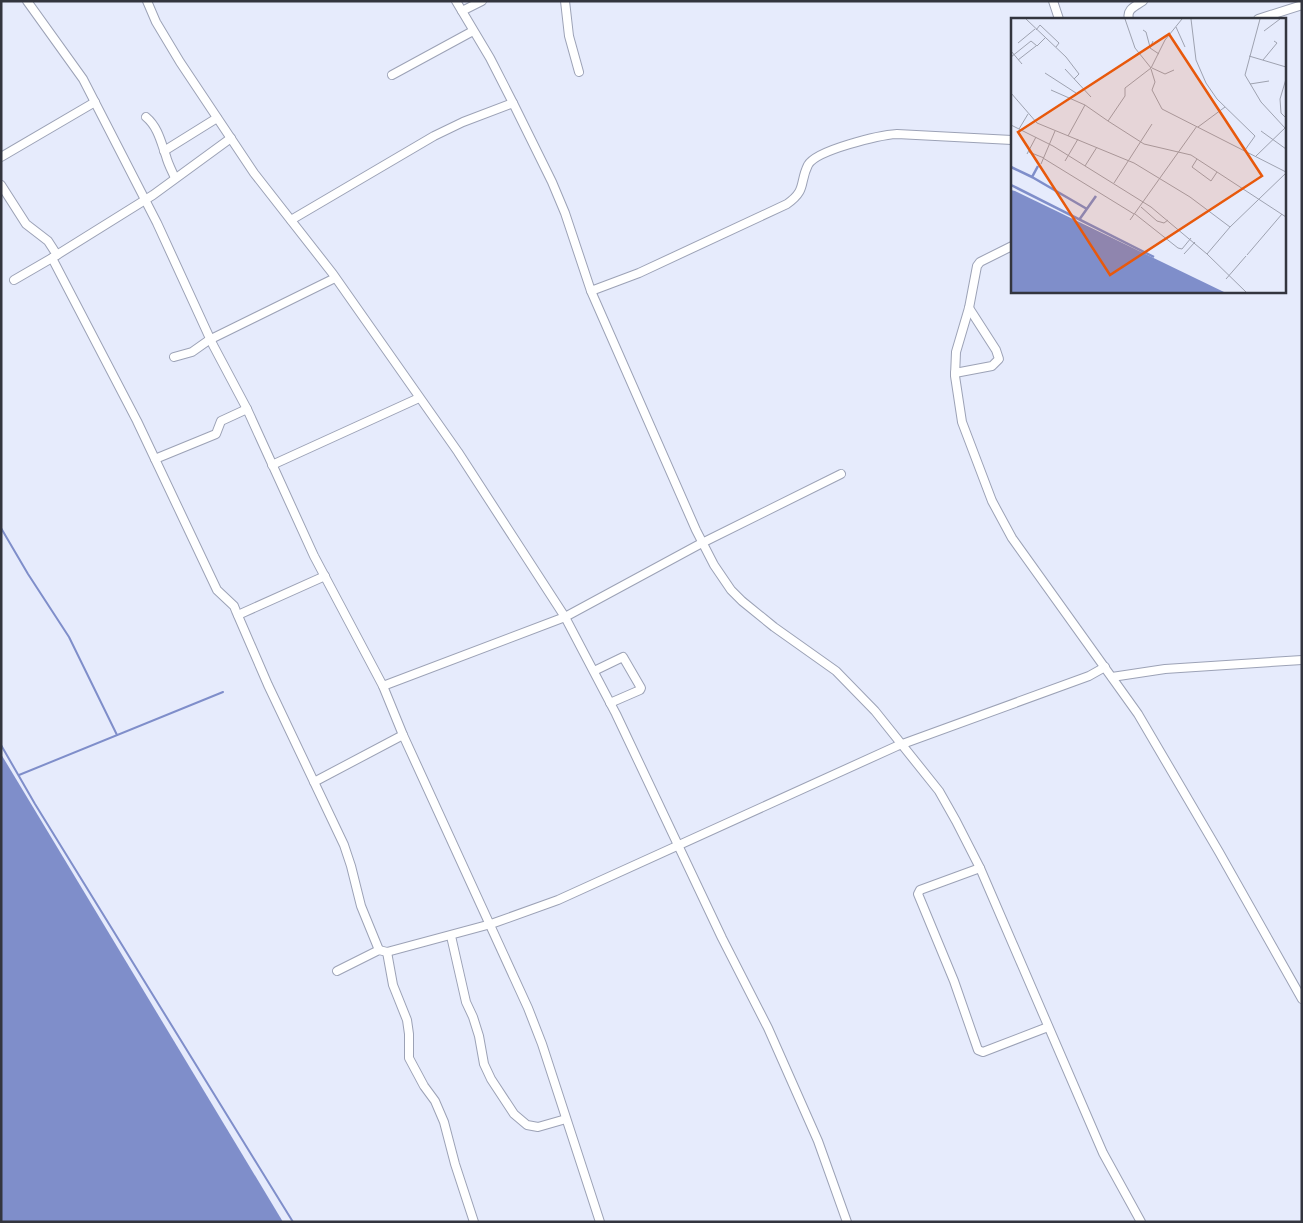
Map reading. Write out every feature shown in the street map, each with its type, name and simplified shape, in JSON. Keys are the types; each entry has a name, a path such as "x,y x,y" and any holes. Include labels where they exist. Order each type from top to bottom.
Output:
{"street":[{"path":"27,1 77,69 95,102 145,200 210,339 247,408 325,576 383,686 528,1008 600,1222"},
{"path":"147,1 167,41 254,173 335,278 463,460 565,617 594,671 788,1071 821,1149 848,1222"},
{"path":"456,1 490,58 552,182 591,290 702,543 714,565 731,590 742,601 774,628 836,671 875,711 939,791 980,868 1103,1153 1141,1222"},
{"path":"462,11 482,1"},
{"path":"565,1 569,36 579,72"},
{"path":"1053,1 1059,18"},
{"path":"1128,18 1128,12 1132,4 1143,1"},
{"path":"1261,18 1302,5"},
{"path":"392,75 473,31"},
{"path":"1,157 95,102"},
{"path":"291,220 434,136 463,122 513,103"},
{"path":"146,117 154,124 157,130 175,178"},
{"path":"164,151 217,118"},
{"path":"591,290 639,272 787,204 799,194 808,166 813,159 831,150 885,135 897,134 1011,140"},
{"path":"14,280 145,200 231,138"},
{"path":"1,185 26,224 48,241 54,257 155,459 217,590 234,606 348,854 361,906 379,950"},
{"path":"1011,247 979,263 976,267 970,308 956,352 955,372 964,428 988,492 999,517 1016,544 1138,714 1219,852 1301,998"},
{"path":"174,358 192,352 210,339 335,278"},
{"path":"955,372 992,366 999,359 996,350 970,308"},
{"path":"272,465 419,398"},
{"path":"155,459 216,434 221,421 247,408"},
{"path":"383,686 565,617 702,543 841,474"},
{"path":"238,615 325,576"},
{"path":"594,671 623,657 640,687 640,690 610,704"},
{"path":"1112,678 1166,669 1302,660"},
{"path":"337,971 379,950 387,952 451,936 491,924 566,896 901,744 1082,678 1105,667"},
{"path":"314,782 403,734"},
{"path":"980,868 920,890 918,894 954,981 978,1050 983,1052 1048,1026"},
{"path":"451,936 466,1002 479,1036 484,1064 492,1079 514,1114 527,1125 538,1127 566,1119"},
{"path":"387,952 393,985 407,1020 409,1058 424,1086 435,1101 444,1122 455,1164 474,1222"}],"water":[{"path":"1,754 283,1222 1,1222"}],"waterway":[{"path":"1,528 69,637 117,735"},
{"path":"19,775 223,692"},
{"path":"1,745 35,804 293,1222"}]}
